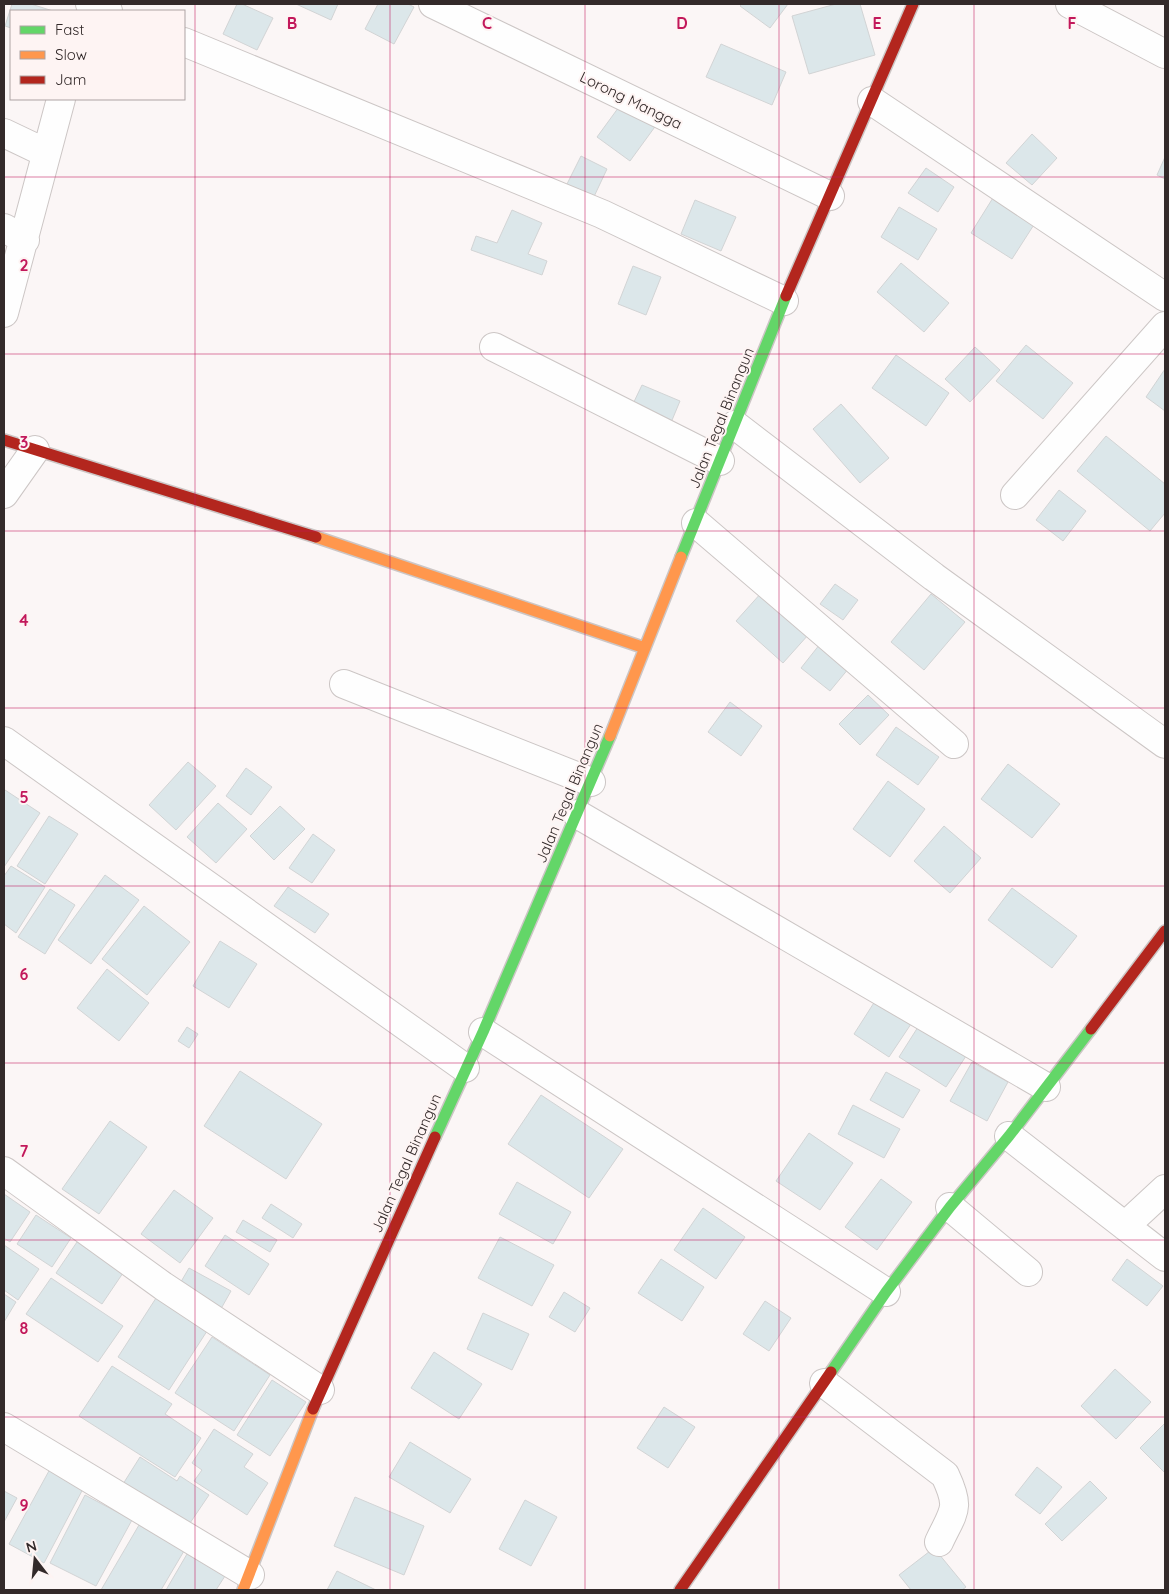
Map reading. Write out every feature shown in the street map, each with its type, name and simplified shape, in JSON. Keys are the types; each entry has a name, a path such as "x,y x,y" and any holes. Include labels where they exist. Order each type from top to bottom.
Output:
{"street":[{"path":"89,4 105,10"},
{"name":"Lorong Mangga","path":"433,4 830,196"},
{"name":"Jalan Tegal Binangun","path":"247,1583 320,1390 483,1032 591,782 784,301 913,4"},
{"path":"1070,4 1165,54"},
{"path":"185,42 602,214 784,301"},
{"path":"4,313 14,234 46,153 61,100"},
{"path":"872,101 1165,296"},
{"path":"4,133 46,153"},
{"path":"1015,495 1165,326"},
{"path":"494,347 720,461"},
{"path":"735,425 934,577 1165,744"},
{"path":"4,440 326,540 644,648"},
{"path":"4,494 35,450"},
{"path":"696,523 954,744"},
{"path":"344,684 591,782"},
{"path":"4,740 465,1068"},
{"path":"577,814 1046,1087"},
{"path":"680,1590 886,1292 950,1207 1009,1136 1165,931"},
{"path":"483,1032 886,1292"},
{"path":"1009,1136 1165,1257"},
{"path":"4,1171 164,1286 320,1390"},
{"path":"1125,1226 1165,1189"},
{"path":"950,1207 1028,1272"},
{"path":"824,1383 945,1475 953,1491 956,1506 938,1542"},
{"path":"4,1427 247,1583"}],"building":[{"path":"12,4 31,4 50,10 10,10"},
{"path":"237,4 242,4 273,18 257,50 223,34"},
{"path":"296,4 338,4 331,20"},
{"path":"378,4 408,4 414,7 394,44 365,29"},
{"path":"742,4 788,4 770,28 740,6"},
{"path":"836,4 860,4 875,55 809,74 792,16"},
{"path":"10,10 10,28 5,26"},
{"path":"721,44 786,72 772,105 706,77"},
{"path":"624,100 657,124 630,161 597,137"},
{"path":"1032,134 1057,158 1032,185 1006,163"},
{"path":"581,156 607,169 591,203 564,190"},
{"path":"1165,157 1165,179 1157,175"},
{"path":"926,168 954,187 938,212 908,193"},
{"path":"996,193 1037,220 1012,259 971,233"},
{"path":"695,200 736,217 721,251 681,234"},
{"path":"899,207 937,229 918,260 881,237"},
{"path":"512,210 542,223 528,254 547,261 542,275 471,250 476,236 497,243"},
{"path":"901,263 949,303 924,332 877,292"},
{"path":"633,266 661,277 646,315 618,304"},
{"path":"1026,345 1073,383 1043,419 996,381"},
{"path":"975,347 1000,370 970,402 945,379"},
{"path":"896,355 949,393 926,426 872,388"},
{"path":"1165,369 1165,411 1146,397"},
{"path":"642,385 680,401 670,425 631,408"},
{"path":"841,404 889,458 860,483 813,429"},
{"path":"1106,436 1165,484 1165,513 1150,531 1077,471"},
{"path":"1059,490 1086,511 1063,541 1036,520"},
{"path":"835,584 858,600 843,620 820,604"},
{"path":"762,592 809,634 783,663 736,621"},
{"path":"931,594 965,622 924,670 891,642"},
{"path":"820,644 849,668 830,691 801,668"},
{"path":"868,695 889,715 860,745 839,724"},
{"path":"730,702 762,726 741,756 708,732"},
{"path":"896,727 939,757 918,785 876,755"},
{"path":"188,762 216,786 176,830 149,805"},
{"path":"1008,764 1060,804 1032,838 981,799"},
{"path":"246,768 272,787 251,815 226,796"},
{"path":"888,781 925,809 890,857 853,829"},
{"path":"5,790 40,813 4,867 4,793"},
{"path":"218,803 247,829 216,863 187,837"},
{"path":"280,806 305,829 274,860 250,836"},
{"path":"49,816 78,834 45,884 17,866"},
{"path":"944,826 981,858 950,893 914,861"},
{"path":"313,834 335,850 312,883 289,868"},
{"path":"11,866 45,887 16,933 4,924 4,876"},
{"path":"105,875 139,900 91,964 58,940"},
{"path":"288,887 329,914 315,933 274,906"},
{"path":"1012,888 1077,936 1052,968 988,920"},
{"path":"50,889 75,905 45,954 18,937"},
{"path":"144,906 190,942 147,995 102,959"},
{"path":"220,941 257,964 229,1008 193,986"},
{"path":"107,969 149,1003 119,1041 77,1008"},
{"path":"877,998 913,1021 889,1057 854,1034"},
{"path":"187,1027 198,1034 189,1048 178,1041"},
{"path":"918,1027 966,1056 946,1087 899,1057"},
{"path":"972,1062 1008,1082 987,1121 950,1101"},
{"path":"240,1071 322,1124 286,1179 204,1126"},
{"path":"886,1072 920,1090 903,1118 870,1100"},
{"path":"541,1095 623,1149 589,1198 508,1144"},
{"path":"853,1105 900,1129 884,1158 838,1134"},
{"path":"110,1121 147,1147 99,1214 62,1189"},
{"path":"809,1133 853,1163 820,1210 776,1181"},
{"path":"881,1179 912,1202 877,1250 845,1227"},
{"path":"517,1182 571,1212 553,1244 499,1214"},
{"path":"174,1190 213,1218 180,1263 141,1234"},
{"path":"4,1194 30,1212 10,1242 4,1238"},
{"path":"271,1204 302,1224 293,1238 262,1218"},
{"path":"703,1208 745,1237 716,1279 674,1250"},
{"path":"36,1215 71,1238 52,1267 17,1244"},
{"path":"243,1220 277,1240 270,1252 236,1232"},
{"path":"225,1235 269,1264 249,1295 205,1266"},
{"path":"500,1237 554,1265 532,1306 478,1278"},
{"path":"77,1242 123,1273 102,1304 56,1273"},
{"path":"4,1245 39,1269 18,1300 4,1290"},
{"path":"661,1259 704,1287 682,1321 638,1293"},
{"path":"1127,1259 1163,1286 1147,1306 1112,1280"},
{"path":"189,1268 231,1291 218,1314 175,1292"},
{"path":"51,1278 123,1326 98,1362 26,1314"},
{"path":"564,1292 590,1308 575,1332 549,1317"},
{"path":"4,1294 16,1302 4,1322"},
{"path":"158,1295 209,1328 169,1390 118,1357"},
{"path":"765,1301 791,1318 769,1351 743,1334"},
{"path":"483,1313 529,1334 512,1370 467,1349"},
{"path":"212,1337 270,1375 234,1431 175,1393"},
{"path":"434,1352 482,1384 459,1419 411,1388"},
{"path":"112,1366 172,1404 165,1414 201,1438 175,1477 79,1416"},
{"path":"1115,1369 1151,1402 1116,1439 1081,1406"},
{"path":"272,1380 306,1402 270,1456 237,1435"},
{"path":"664,1407 695,1427 668,1468 637,1448"},
{"path":"1165,1423 1165,1473 1140,1448"},
{"path":"214,1429 253,1454 244,1467 268,1483 247,1515 194,1481 202,1470 192,1463"},
{"path":"410,1442 471,1479 450,1513 389,1477"},
{"path":"140,1457 177,1481 180,1476 209,1495 188,1526 123,1484"},
{"path":"1037,1467 1062,1487 1040,1514 1015,1495"},
{"path":"50,1469 84,1487 44,1563 9,1544"},
{"path":"1090,1481 1107,1498 1062,1541 1045,1524"},
{"path":"4,1491 17,1498 4,1522"},
{"path":"85,1495 132,1520 96,1586 50,1563"},
{"path":"355,1497 424,1526 404,1575 334,1546"},
{"path":"525,1500 557,1517 531,1566 499,1549"},
{"path":"139,1525 184,1551 161,1590 101,1590"},
{"path":"934,1548 966,1587 962,1590 911,1590 899,1575"},
{"path":"187,1554 225,1576 216,1590 166,1590"},
{"path":"337,1571 376,1590 327,1590"}],"traffic: fast":[{"path":"681,557 786,296"},
{"path":"435,1137 483,1032 610,736"},
{"path":"831,1372 886,1292 950,1207 1009,1136 1091,1029"}],"traffic: slow":[{"path":"316,537 645,648"},
{"path":"610,736 681,557"},
{"path":"243,1590 313,1409"}],"traffic: jam":[{"path":"786,296 913,4"},
{"path":"4,440 316,537"},
{"path":"1091,1029 1165,931"},
{"path":"313,1409 435,1137"},
{"path":"680,1590 831,1372"}]}
